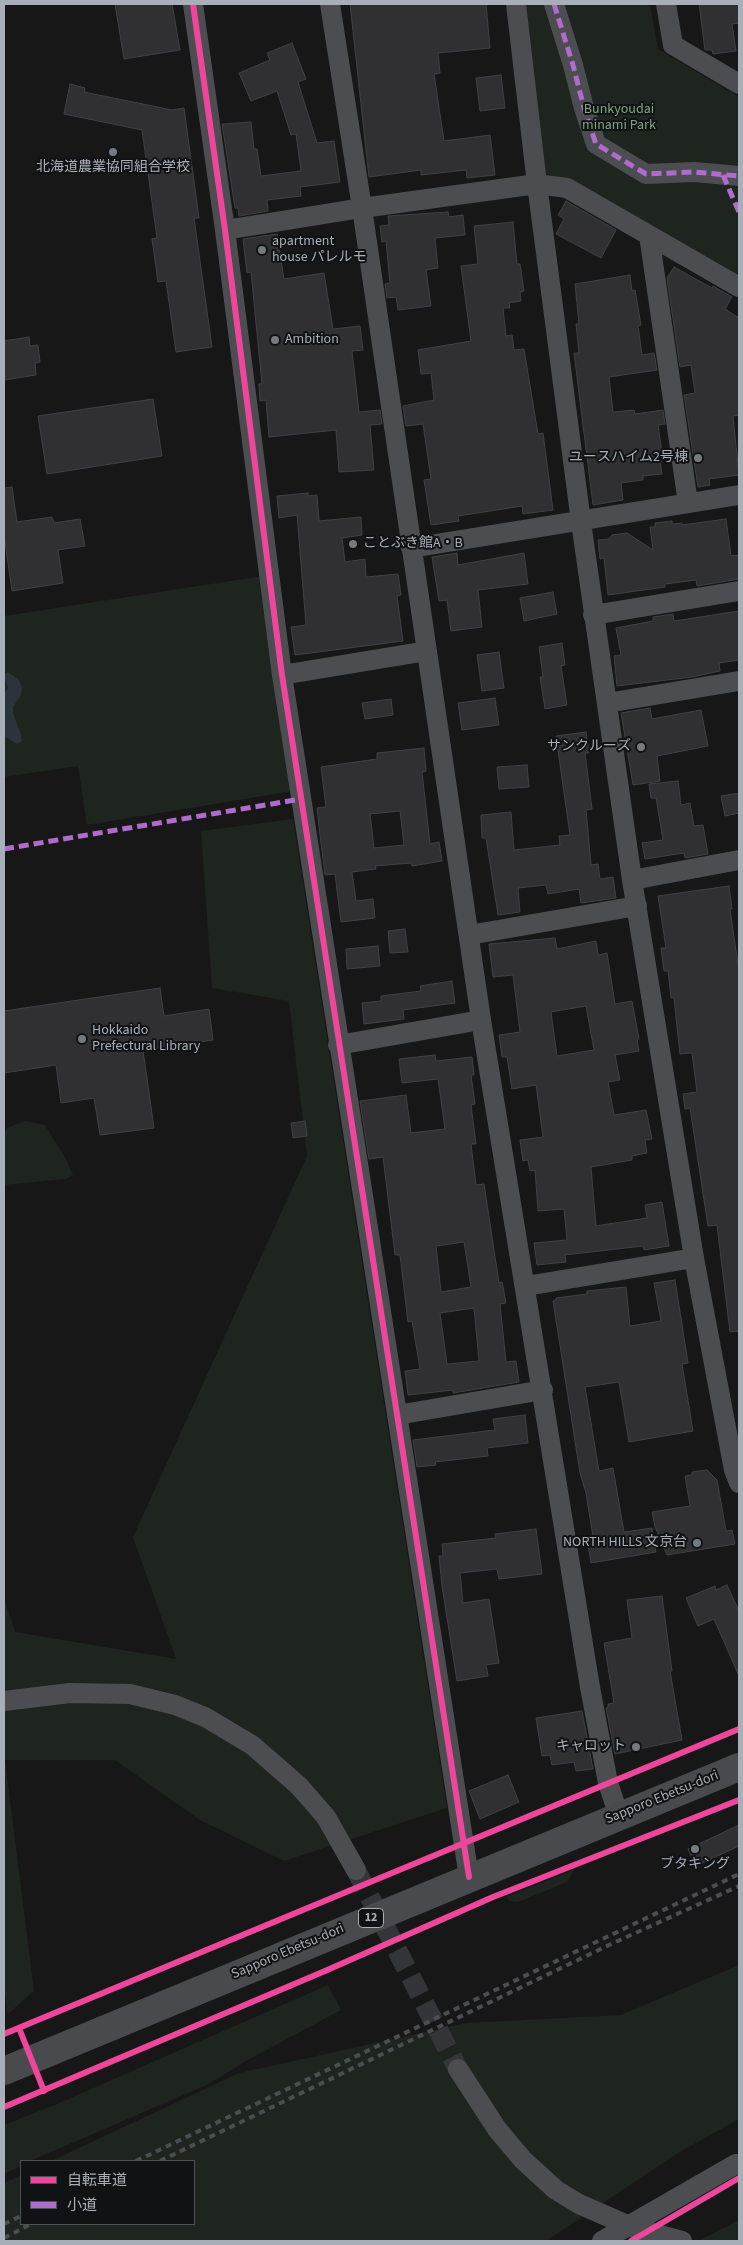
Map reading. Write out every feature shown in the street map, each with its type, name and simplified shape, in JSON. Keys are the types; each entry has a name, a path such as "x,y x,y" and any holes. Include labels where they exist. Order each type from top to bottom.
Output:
{"highway":[{"name":"Sapporo Ebetsu-dori","path":"4,2071 469,1877 739,1767"}],"street":[{"path":"193,4 225,230 282,675 338,1045 469,1877"},
{"path":"330,4 362,208 481,1020 543,1390 590,1687 608,1783 618,1816"},
{"path":"516,4 537,184 593,615 632,880 694,1258 733,1426 734,1470 739,1483"},
{"path":"554,4 596,144 646,174 694,172 739,176"},
{"path":"666,4 673,44 739,84"},
{"path":"225,230 362,208 537,184 567,188 739,287"},
{"path":"649,234 688,503"},
{"path":"411,548 739,495"},
{"path":"593,615 739,591"},
{"path":"282,675 427,651"},
{"path":"606,703 739,681"},
{"path":"632,880 739,860"},
{"path":"469,935 636,906"},
{"path":"338,1045 481,1020"},
{"path":"526,1286 694,1258"},
{"path":"397,1415 543,1390"},
{"path":"4,1701 70,1693 124,1693 154,1699 205,1717 252,1745 299,1786 326,1817 356,1870"},
{"path":"458,2069 497,2129 523,2160 556,2190 579,2204 634,2228 682,2241"},
{"path":"602,2241 738,2163"}],"green space":[{"name":"Bunkyoudai minami Park","path":"525,4 650,4 658,49 739,97 739,281 571,182 545,173"},
{"path":"263,576 293,791 87,825 78,766 4,777 4,616"},
{"path":"293,819 447,1808 284,1861 200,1820 115,1760 5,1760 34,1991 8,2014 4,1990 4,1598 15,1632 176,1659 133,1537 307,1156 289,1001 212,988 201,831"},
{"path":"25,1121 45,1125 66,1159 73,1175 66,1179 4,1185 4,1132 7,1128"},
{"path":"574,1870 567,1882 518,1902 510,1901 506,1897"},
{"path":"739,1965 739,2119 678,2153 546,2241 4,2241 4,2183 20,2175 20,2225 195,2225 195,2160 53,2160 239,2073 466,2023 621,2015"},
{"path":"328,1985 341,2010 246,2061 209,2084 32,2160 20,2160 20,2166 4,2174 4,2125 57,2104"},
{"path":"739,2220 739,2241 698,2241"}],"shaded area":[{"path":"8,672 19,680 22,687 21,695 13,707 13,713 22,741 17,744 4,736 4,694 8,688 4,675"}],"building":[{"path":"115,4 172,4 180,50 124,59"},
{"path":"350,4 486,4 490,48 438,53 440,73 434,74 444,141 490,135 495,175 467,178 466,170 421,175 421,170 369,177"},
{"path":"699,4 739,4 739,23 732,24 736,51 713,54 712,50 705,50"},
{"path":"292,43 306,79 298,82 317,143 334,141 340,182 300,187 301,196 267,200 268,211 239,216 238,208 235,208 222,124 251,122 254,149 257,149 261,176 301,171 296,134 291,135 277,91 251,101 239,73 270,60 267,53"},
{"path":"501,75 505,108 480,111 476,78"},
{"path":"70,84 85,88 84,92 172,110 184,108 199,218 194,218 212,347 176,352 166,281 158,282 152,239 157,238 142,130 64,114"},
{"path":"566,201 616,230 601,258 556,234 564,219 558,215"},
{"path":"448,212 449,217 463,215 465,235 435,238 438,268 426,270 431,306 398,310 396,297 387,298 385,284 390,283 386,241 382,242 380,226 389,225 388,216"},
{"path":"513,222 517,264 520,264 524,291 520,292 521,301 509,303 510,308 503,308 506,336 512,335 514,350 524,349 538,434 543,433 553,510 523,514 522,506 458,516 459,521 431,525 424,480 431,479 423,424 406,426 403,406 434,400 431,373 421,374 418,350 471,341 461,266 478,264 474,226"},
{"path":"277,234 284,279 324,273 333,329 360,326 363,350 352,351 359,412 380,410 382,424 370,425 374,470 339,472 336,430 269,437 266,400 260,401 259,384 262,384 251,272 247,273 243,239"},
{"path":"674,267 732,297 725,309 739,318 739,415 733,416 739,475 709,479 710,485 698,487 684,395 695,393 691,365 680,367 667,278"},
{"path":"630,275 632,291 635,290 641,325 638,326 642,355 654,353 657,370 609,377 613,412 634,410 635,414 663,410 665,424 658,425 663,461 660,461 662,474 643,476 643,480 621,483 623,500 593,505 574,353 579,353 576,324 579,324 575,284"},
{"path":"29,337 30,346 38,345 40,362 35,363 36,375 4,380 4,341"},
{"path":"153,399 162,456 47,474 38,416"},
{"path":"12,487 17,522 52,517 54,523 80,519 85,546 58,550 63,583 12,591 4,535 4,488"},
{"path":"308,493 308,496 317,495 319,521 361,517 362,535 342,538 345,562 365,559 366,577 398,574 401,595 397,596 403,641 295,655 291,627 306,625 297,515 279,518 277,496"},
{"path":"726,519 731,556 739,555 739,579 697,586 696,580 665,584 665,587 608,595 604,558 600,559 598,540 609,539 612,535 627,533 653,550 650,527 655,527 655,523 672,521 672,524 682,523 682,525"},
{"path":"457,553 458,565 524,553 528,584 478,590 482,627 451,631 447,600 439,601 432,557"},
{"path":"553,592 557,614 524,621 520,598"},
{"path":"739,611 739,660 719,663 720,671 692,677 617,686 614,656 621,655 616,628 653,621 653,617 673,614 674,621"},
{"path":"562,643 565,665 561,666 567,705 545,709 540,677 543,677 539,647"},
{"path":"499,652 504,688 482,691 477,655"},
{"path":"495,698 499,725 462,730 458,703"},
{"path":"391,699 393,715 365,719 362,703"},
{"path":"650,708 652,719 701,710 708,746 657,756 660,781 633,785 621,713"},
{"path":"586,732 589,753 585,753 592,809 586,810 591,865 598,864 600,879 613,877 616,898 581,903 579,889 548,894 546,885 518,888 520,912 498,915 486,838 482,838 481,815 511,812 514,850 560,845 559,836 570,835 556,736"},
{"path":"424,748 426,771 422,772 430,844 439,842 442,861 412,866 411,863 375,866 376,869 352,872 356,901 373,899 375,918 341,922 335,874 325,875 317,808 326,807 321,767 377,759 377,753","holes":["400,811 404,845 374,848 370,814"]},
{"path":"527,765 529,787 499,789 497,767"},
{"path":"678,781 681,805 690,803 694,826 703,825 708,854 685,858 684,853 645,859 642,843 663,840 656,798 651,798 649,784"},
{"path":"739,793 739,813 725,816 721,796"},
{"path":"729,886 732,909 730,909 739,972 739,1331 730,1332 717,1225 708,1226 690,1108 685,1109 683,1094 697,1092 692,1053 680,1054 674,998 671,998 668,971 664,971 661,948 666,948 658,896"},
{"path":"405,929 408,952 390,953 388,931"},
{"path":"555,938 557,949 596,941 598,955 607,953 615,1004 632,1001 639,1039 637,1040 639,1051 615,1055 620,1080 608,1082 614,1115 646,1110 652,1139 645,1140 647,1153 632,1156 632,1160 591,1167 596,1226 647,1218 645,1205 662,1202 669,1246 644,1250 643,1246 565,1255 566,1262 537,1265 534,1243 567,1240 564,1209 538,1211 535,1170 530,1171 528,1160 523,1161 520,1140 543,1137 536,1085 512,1089 507,1057 502,1057 499,1035 520,1032 513,975 493,977 489,944","holes":["586,1006 594,1050 557,1056 551,1012"]},
{"path":"378,946 380,966 347,969 346,949"},
{"path":"452,981 455,1003 403,1010 404,1019 364,1024 362,1003 381,1001 381,996 421,991 420,986"},
{"path":"160,988 164,1016 209,1009 213,1040 143,1050 154,1128 100,1135 94,1098 61,1103 56,1065 4,1073 4,1011"},
{"path":"435,1055 436,1061 472,1057 474,1075 471,1075 475,1104 471,1105 476,1144 471,1144 476,1185 484,1184 499,1283 502,1282 506,1303 500,1304 506,1362 516,1361 519,1382 453,1393 453,1390 408,1395 405,1371 420,1369 412,1321 408,1322 400,1255 395,1255 383,1157 369,1159 360,1101 406,1095 411,1133 445,1129 438,1079 402,1083 399,1059","holes":["464,1242 471,1287 441,1292 436,1246","474,1308 479,1361 447,1364 440,1313"]},
{"path":"305,1121 307,1136 293,1138 291,1123"},
{"path":"675,1280 688,1363 682,1364 693,1431 629,1442 619,1382 585,1387 599,1471 613,1468 624,1532 652,1528 656,1552 591,1563 587,1538 593,1537 586,1493 580,1473 553,1301 556,1298 587,1294 587,1291 626,1287 630,1326 661,1321 654,1283"},
{"path":"525,1415 528,1443 487,1448 488,1456 435,1462 436,1465 417,1467 413,1440 495,1430 493,1419"},
{"path":"707,1470 717,1480 726,1531 732,1530 735,1544 667,1555 655,1527 652,1512 690,1506 685,1476 692,1475 692,1472"},
{"path":"536,1529 542,1574 499,1579 497,1569 460,1573 463,1603 489,1599 499,1663 486,1665 488,1676 457,1681 442,1586 439,1556 443,1556 442,1544 496,1538 495,1534"},
{"path":"727,1585 739,1611 739,1676 714,1619 698,1626 686,1598 715,1586 716,1590"},
{"path":"662,1596 672,1671 670,1671 682,1740 615,1754 606,1708 608,1704 614,1703 604,1643 632,1638 627,1600"},
{"path":"582,1711 593,1769 576,1771 574,1762 552,1765 550,1755 542,1756 536,1718"},
{"path":"508,1775 519,1802 480,1819 469,1791"},
{"path":"739,1825 739,1846 696,1866 688,1849"}],"tunnel":[{"path":"356,1870 458,2069"}],"railway":[{"path":"138,2160 739,1874"},
{"path":"162,2160 609,1945 739,1886"},
{"path":"4,2224 20,2216"},
{"path":"4,2238 29,2225"}],"marked path":[{"path":"554,4 596,144 646,174 694,172 739,176"},
{"path":"723,175 739,212"},
{"path":"4,849 301,799"}],"cycle path":[{"path":"193,4 225,230 282,675 469,1877"},
{"path":"4,2034 739,1729"},
{"path":"4,2107 325,1971 493,1897 739,1800"},
{"path":"19,2028 44,2091"},
{"path":"631,2241 739,2178"}],"place":[{"name":"北海道農業協同組合学校","path":"113,152"},
{"name":"apartment house パレルモ","path":"262,250"},
{"name":"Ambition","path":"275,340"},
{"name":"ユースハイム2号棟","path":"698,458"},
{"name":"ことぶき館A・B","path":"353,544"},
{"name":"サンクルーズ","path":"641,747"},
{"name":"Hokkaido Prefectural Library","path":"82,1039"},
{"name":"NORTH HILLS 文京台","path":"697,1543"},
{"name":"キャロット","path":"636,1747"},
{"name":"ブタキング","path":"695,1849"}]}
